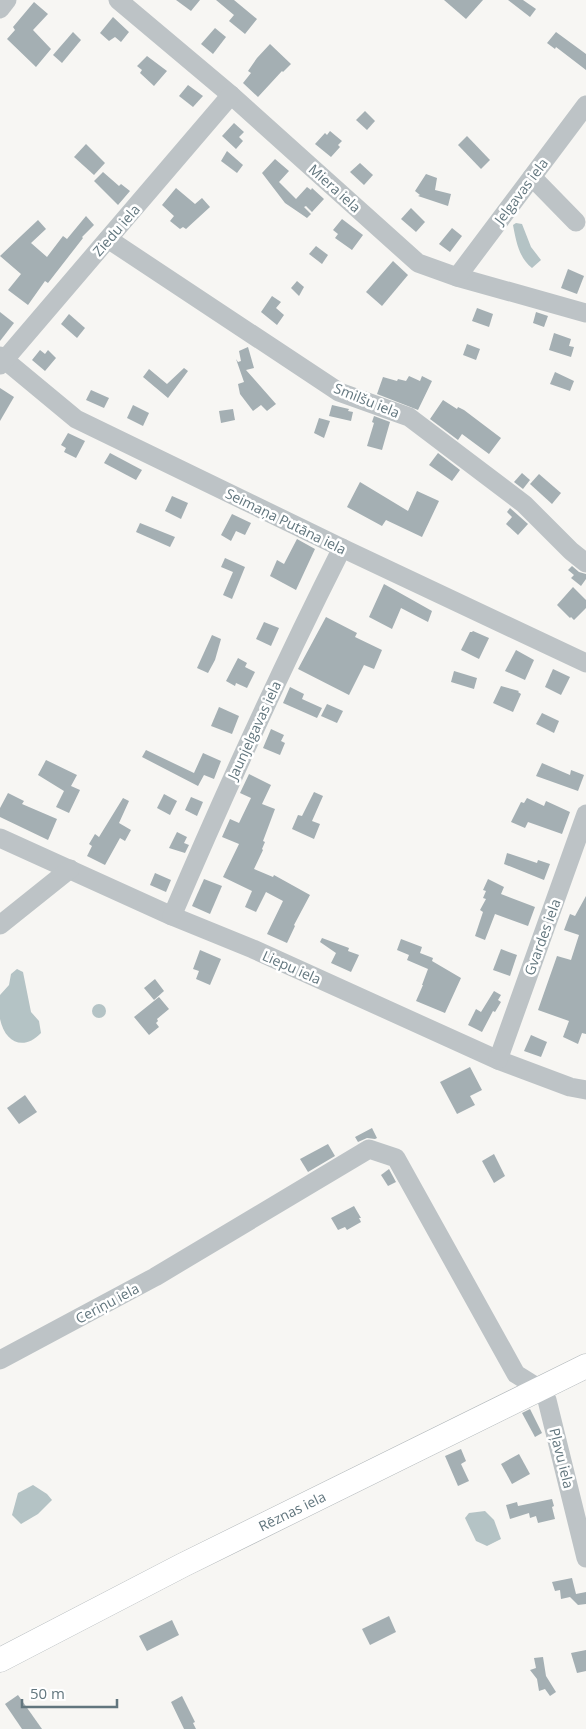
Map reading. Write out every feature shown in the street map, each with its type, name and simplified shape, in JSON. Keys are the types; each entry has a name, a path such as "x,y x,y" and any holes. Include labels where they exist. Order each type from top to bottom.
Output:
{"main road":[{"name":"Rēznas iela","path":"0,1660 183,1565 586,1366"}],"street":[{"path":"0,9 8,0"},
{"name":"Miera iela","path":"118,0 231,95 418,263 457,277 586,314"},
{"name":"Ziedu iela","path":"1,360 231,95"},
{"name":"Jelgavas iela","path":"457,277 586,105"},
{"path":"532,177 576,222"},
{"name":"Smilšu iela","path":"108,239 339,392 409,417 524,504 571,551 586,563"},
{"name":"Seimaņa Putāna iela","path":"1,360 76,418 342,548 586,664"},
{"name":"Jaunjelgavas iela","path":"172,916 240,760 342,548"},
{"name":"Gvardes iela","path":"498,1060 586,814"},
{"name":"Liepu iela","path":"0,838 172,916 253,949 498,1060 570,1087 586,1090"},
{"path":"0,925 70,869"},
{"name":"Ceriņu iela","path":"0,1360 155,1277 369,1149 396,1158 516,1374 540,1389"},
{"name":"Pļavu iela","path":"540,1389 548,1400 586,1558"}],"shaded area":[{"path":"516,223 522,224 531,247 541,260 532,268 524,259 519,249 513,225"},
{"path":"17,969 23,972 31,1012 39,1021 41,1033 35,1039 22,1043 16,1042 6,1034 0,1019 0,995 9,985 11,974"},
{"path":"96,1004 102,1004 106,1011 102,1018 96,1018 92,1014 92,1008"},
{"path":"33,1485 47,1494 52,1500 38,1514 21,1524 12,1515 18,1493"},
{"path":"485,1511 494,1520 501,1539 487,1546 476,1541 465,1518 469,1513"}],"building":[{"path":"176,0 200,0 191,11"},
{"path":"216,0 234,0 257,19 245,34 229,21 234,15"},
{"path":"444,0 483,0 466,19"},
{"path":"508,0 523,0 536,9 530,17"},
{"path":"34,2 48,14 33,30 51,49 36,67 7,39 15,30 13,27"},
{"path":"113,17 129,32 121,42 115,37 109,41 100,33"},
{"path":"215,28 226,37 213,54 201,44"},
{"path":"73,32 81,40 62,63 53,55"},
{"path":"556,32 586,54 586,70 556,47 555,49 547,43"},
{"path":"270,44 291,64 258,97 243,83 251,73 248,71 257,58"},
{"path":"147,56 167,71 154,86 140,73 142,70 137,66"},
{"path":"188,85 203,96 193,107 179,96"},
{"path":"365,111 375,121 367,130 356,120"},
{"path":"234,123 244,132 239,137 243,141 236,149 222,136"},
{"path":"330,131 342,141 338,145 340,147 331,157 315,144 325,133 327,135"},
{"path":"467,136 490,160 481,169 458,145"},
{"path":"86,144 105,163 94,175 74,157"},
{"path":"227,151 243,165 237,173 221,161"},
{"path":"275,159 289,171 279,182 296,199 307,187 311,190 312,188 324,199 312,212 306,206 304,207 311,214 307,218 285,203 262,173"},
{"path":"360,163 373,175 364,185 350,172"},
{"path":"103,172 119,186 121,184 130,191 118,205 94,181"},
{"path":"426,174 437,178 435,190 451,194 448,206 418,196 420,195 415,191"},
{"path":"176,188 195,204 202,198 210,207 186,229 183,227 180,229 170,221 174,216 162,205"},
{"path":"411,208 425,222 416,232 401,219"},
{"path":"86,216 94,225 82,237 48,283 45,281 28,305 8,290 21,274 0,256 21,236 38,220 46,229 31,243 47,257 63,236 67,239"},
{"path":"342,219 363,235 352,250 335,238 338,234 333,230"},
{"path":"452,228 462,236 450,252 439,244"},
{"path":"316,246 328,255 322,264 309,254"},
{"path":"393,261 408,275 382,306 366,292"},
{"path":"568,269 584,276 577,294 561,288"},
{"path":"297,281 304,287 299,296 291,288"},
{"path":"272,296 281,302 276,308 284,315 277,325 261,312"},
{"path":"477,308 493,314 489,327 472,321"},
{"path":"0,312 14,323 0,341"},
{"path":"536,312 548,316 544,327 533,323"},
{"path":"69,314 85,328 77,338 61,324"},
{"path":"554,333 571,339 569,346 574,347 571,357 549,350"},
{"path":"467,344 480,349 476,360 463,355"},
{"path":"248,347 254,368 246,370 276,404 267,411 261,405 253,411 240,394 238,384 244,382 236,359 238,362 241,361 239,351"},
{"path":"40,350 45,354 48,350 56,358 45,371 32,360"},
{"path":"184,368 188,371 168,398 143,377 149,369 167,384"},
{"path":"555,372 574,381 570,391 550,384"},
{"path":"409,376 420,381 422,376 432,381 418,410 377,394 383,377 397,381 398,379 406,381"},
{"path":"0,388 14,397 0,421"},
{"path":"91,390 109,398 104,408 86,400"},
{"path":"443,400 457,409 458,407 464,410 501,438 489,454 462,434 458,440 430,419"},
{"path":"133,405 149,413 143,426 127,418"},
{"path":"332,405 349,409 348,411 353,412 351,421 329,416"},
{"path":"233,409 235,420 221,423 219,411"},
{"path":"374,416 390,422 382,450 367,446 374,423 372,422"},
{"path":"319,418 330,421 324,438 314,433"},
{"path":"68,433 85,441 76,458 64,452 66,448 61,445"},
{"path":"110,453 142,470 136,480 104,463"},
{"path":"438,453 460,470 452,481 429,465"},
{"path":"522,473 530,480 523,489 514,482"},
{"path":"539,474 561,493 552,504 530,484"},
{"path":"360,482 408,511 417,491 439,501 422,537 386,520 382,526 347,507"},
{"path":"172,496 188,503 181,519 165,511"},
{"path":"510,508 528,524 518,535 506,524 512,517 507,512"},
{"path":"232,514 251,523 245,535 236,531 231,541 221,535"},
{"path":"140,523 175,537 170,547 136,532"},
{"path":"297,539 315,549 296,590 270,576 277,560 284,564"},
{"path":"225,558 245,567 232,599 223,595 233,572 221,567"},
{"path":"572,566 579,572 586,574 586,579 581,586 571,578 574,575 568,570"},
{"path":"384,584 432,611 428,622 401,608 392,629 369,617"},
{"path":"573,587 586,600 586,608 574,620 557,605"},
{"path":"326,617 357,633 355,637 382,650 374,669 364,665 349,695 298,669"},
{"path":"264,622 279,628 271,646 256,639"},
{"path":"473,631 489,638 479,659 461,650 470,632"},
{"path":"212,635 221,639 215,660 208,673 197,668"},
{"path":"516,650 534,660 525,680 505,671"},
{"path":"238,658 247,663 245,667 255,672 247,688 236,683 235,686 226,681"},
{"path":"553,669 570,677 561,695 545,687"},
{"path":"454,671 477,678 474,689 451,682"},
{"path":"501,686 519,691 521,694 513,712 493,703"},
{"path":"290,687 304,694 302,699 322,708 317,718 283,703"},
{"path":"327,704 343,711 337,723 321,716"},
{"path":"219,707 239,716 232,734 211,726"},
{"path":"542,713 559,721 554,733 536,724"},
{"path":"271,729 284,735 281,741 285,743 280,755 263,748"},
{"path":"146,750 194,773 203,753 221,761 214,779 204,775 198,786 142,757"},
{"path":"46,760 77,775 71,786 80,790 69,813 56,807 64,791 38,775"},
{"path":"542,763 570,775 571,770 584,775 578,791 536,776"},
{"path":"249,774 271,785 262,804 275,809 263,841 265,842 263,850 254,869 273,877 274,875 310,895 287,943 267,934 283,901 266,892 256,912 245,907 252,891 223,877 239,844 222,837 230,819 239,823 251,798 240,793"},
{"path":"314,792 323,796 312,821 320,824 314,839 292,829 298,815 302,816"},
{"path":"8,793 24,801 22,804 57,819 48,840 0,817 0,808"},
{"path":"164,794 177,801 170,815 157,808"},
{"path":"191,797 203,802 197,816 185,810"},
{"path":"123,798 129,801 119,823 131,830 125,841 120,838 105,865 87,856 92,846 89,844 95,834 99,837"},
{"path":"527,798 544,806 546,801 570,812 562,834 528,822 525,828 511,822 521,802 524,803"},
{"path":"177,832 187,837 184,843 189,845 185,853 169,848"},
{"path":"507,853 537,863 538,860 550,864 544,880 504,864"},
{"path":"155,873 171,880 166,892 150,885"},
{"path":"204,879 222,886 210,914 192,906"},
{"path":"488,879 504,887 501,894 535,907 528,926 495,914 485,940 475,936 483,912 480,910 486,899 483,898 486,891 483,890"},
{"path":"586,896 586,1034 582,1033 578,1044 563,1037 569,1021 538,1010 557,956 571,960 579,935 564,930 570,914 575,916"},
{"path":"322,938 349,948 348,951 359,955 351,972 331,963 336,953 320,942"},
{"path":"401,939 422,947 420,953 433,958 432,961 461,978 445,1013 416,1001 428,969 407,960 409,955 397,950"},
{"path":"501,949 517,955 510,976 493,970"},
{"path":"200,950 221,959 210,985 196,979 199,971 193,969"},
{"path":"155,979 164,991 154,1000 144,988"},
{"path":"494,991 501,995 498,1000 501,1002 495,1012 493,1011 482,1032 468,1025 476,1009 481,1012"},
{"path":"159,997 169,1009 157,1019 156,1023 159,1027 149,1035 134,1017"},
{"path":"531,1035 547,1042 541,1057 524,1051"},
{"path":"470,1067 482,1090 470,1096 475,1105 457,1114 440,1082"},
{"path":"25,1095 37,1112 19,1124 7,1108"},
{"path":"372,1128 377,1138 367,1138 358,1142 355,1137"},
{"path":"328,1144 335,1156 308,1172 300,1159"},
{"path":"494,1154 505,1176 494,1183 482,1161"},
{"path":"389,1169 396,1182 388,1186 381,1175"},
{"path":"354,1206 361,1218 359,1218 361,1222 347,1230 345,1227 338,1230 331,1218"},
{"path":"530,1409 542,1433 535,1437 522,1413"},
{"path":"461,1449 466,1461 461,1464 469,1481 458,1486 445,1456"},
{"path":"519,1454 530,1474 512,1484 501,1464"},
{"path":"552,1499 555,1519 538,1523 536,1516 530,1518 529,1513 510,1519 506,1505 517,1502 518,1506"},
{"path":"572,1578 576,1594 586,1592 586,1604 578,1605 570,1597 561,1599 560,1590 555,1591 552,1582"},
{"path":"389,1616 396,1632 370,1645 362,1629"},
{"path":"172,1620 179,1635 147,1651 139,1636"},
{"path":"586,1650 586,1671 577,1673 571,1653"},
{"path":"543,1657 546,1676 556,1692 550,1696 545,1689 539,1691 537,1679 530,1670 536,1668 534,1658"},
{"path":"18,1695 42,1729 22,1729 5,1704"},
{"path":"182,1696 195,1722 193,1723 196,1729 184,1729 171,1702"}]}
